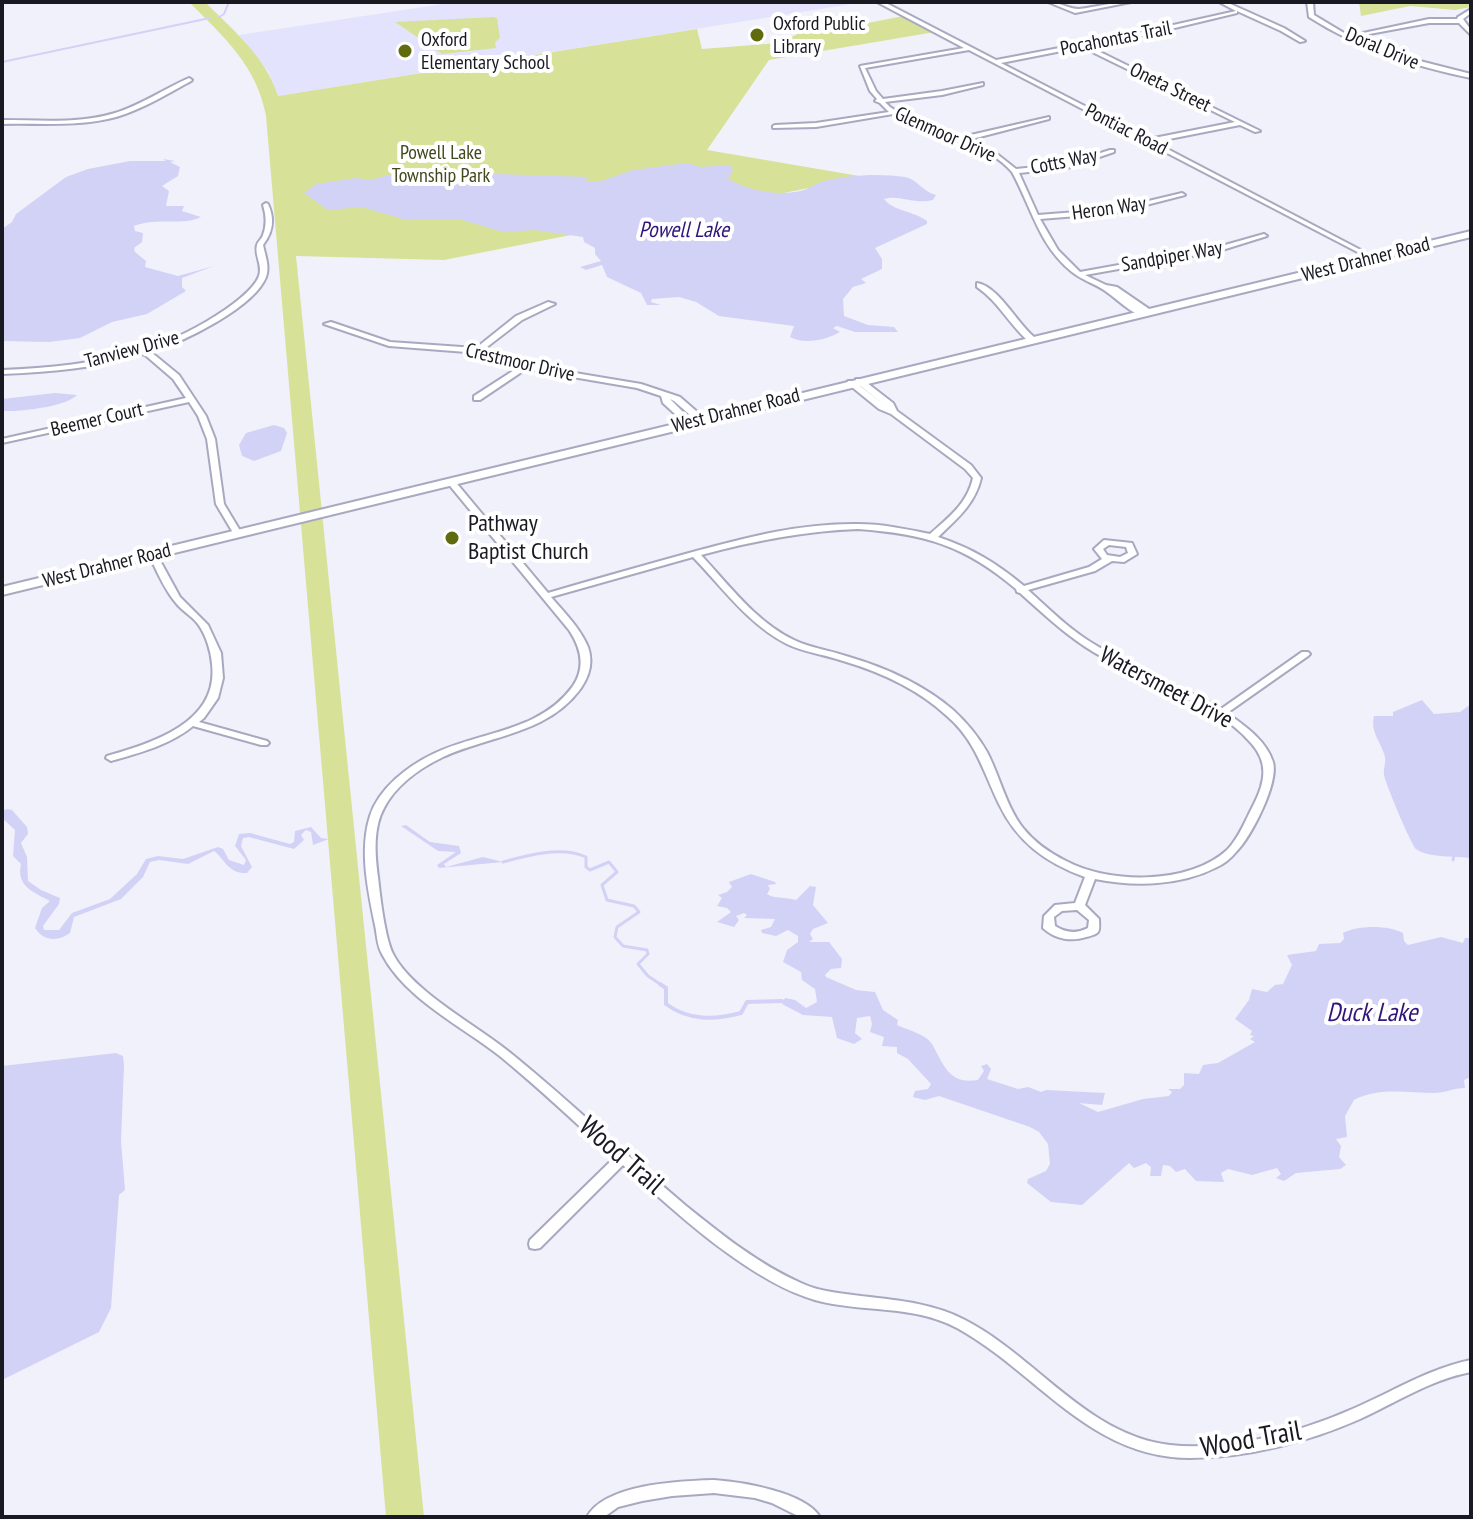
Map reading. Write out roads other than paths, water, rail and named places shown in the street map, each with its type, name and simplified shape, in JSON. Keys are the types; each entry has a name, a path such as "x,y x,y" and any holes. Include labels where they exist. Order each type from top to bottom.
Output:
{"street":[{"name":"Pontiac Road","path":"880,2 1373,258"},
{"path":"1051,2 1076,11 1128,2"},
{"path":"1222,2 1235,12 1260,18 1302,41"},
{"name":"Doral Drive","path":"1310,2 1311,16 1350,36 1424,67 1471,76"},
{"path":"1460,21 1471,11"},
{"name":"Pocahontas Trail","path":"996,62 1235,12"},
{"path":"1350,36 1415,23 1460,21"},
{"path":"1460,21 1471,33"},
{"name":"Oneta Street","path":"1083,46 1257,131"},
{"name":"Glenmoor Drive","path":"966,47 862,67 878,101 891,113 991,152 1015,171 1050,246 1079,274 1114,289 1144,312"},
{"path":"2,122 56,123 107,117 189,80"},
{"path":"878,101 942,93 981,84"},
{"path":"775,127 816,125 891,113"},
{"path":"959,140 1047,118"},
{"path":"1149,141 1242,123"},
{"name":"Cotts Way","path":"1015,171 1067,166 1112,151"},
{"name":"Heron Way","path":"1035,217 1115,211 1182,195"},
{"name":"Tanview Drive","path":"2,372 75,365 144,350 227,313 254,288 264,269 260,245 265,241 271,219 266,205"},
{"name":"West Drahner Road","path":"2,591 1471,234"},
{"name":"Sandpiper Way","path":"1079,274 1219,249 1264,236"},
{"path":"980,285 996,295 1018,330 1031,339"},
{"path":"477,351 519,318 551,304"},
{"name":"Crestmoor Drive","path":"328,324 389,344 477,351 525,367 638,386 677,399 694,421"},
{"path":"144,350 176,377 192,399 211,439 220,504 238,534"},
{"path":"477,398 525,367"},
{"path":"855,382 890,405 894,412 968,467 977,478 975,492 967,506 931,538"},
{"name":"Beemer Court","path":"2,441 192,399"},
{"name":"Wood Trail","path":"450,481 546,596 586,650 584,676 563,705 540,719 513,732 439,755 411,772 390,791 375,816 371,846 386,952 404,976 506,1055 621,1159 723,1242 782,1279 811,1293 834,1299 920,1309 958,1322 988,1340 1097,1427 1130,1442 1168,1451 1212,1452 1265,1441 1351,1416 1433,1376 1471,1366"},
{"name":"Watersmeet Drive","path":"546,596 695,554 782,531 814,526 888,529 931,538 974,555 995,568 1075,639 1221,713 1256,741 1267,757 1270,781 1231,852 1200,871 1140,880 1091,875 1052,858 1020,831 1007,810 981,750 955,717 927,696 890,675 791,643 767,627 695,554"},
{"path":"111,758 152,748 193,723 208,706 216,689 219,669 202,624 177,599 153,555"},
{"path":"1020,590 1092,569 1109,559"},
{"path":"1221,713 1305,654"},
{"path":"193,723 264,743"},
{"path":"1079,906 1091,875"},
{"path":"535,1244 621,1159"},
{"path":"594,1517 621,1498 704,1485 759,1492 813,1517"}],"water":[{"path":"163,159 175,161 170,162 180,167 178,176 162,186 169,191 166,206 184,206 182,211 201,217 134,226 135,231 143,233 142,242 134,248 135,252 146,261 145,267 178,276 214,266 182,278 182,287 186,291 147,314 112,322 80,338 49,342 2,341 2,229 12,222 16,214 66,177 88,169 130,161 166,161"},
{"name":"Powell Lake","path":"687,163 701,167 730,165 733,170 728,179 745,187 773,193 801,191 833,179 874,175 909,178 936,195 933,200 926,201 884,199 922,218 927,224 875,248 882,259 882,269 861,279 866,283 853,287 843,299 844,316 868,325 894,327 898,332 855,332 837,326 833,328 840,332 835,335 802,341 790,337 794,326 719,316 696,302 679,297 652,299 651,302 661,305 647,305 641,293 607,277 602,265 586,270 580,267 601,261 595,254 595,248 584,242 583,237 534,230 503,232 459,219 406,220 362,207 328,210 304,193 316,184 356,178 371,180 388,175 458,179 496,174 589,177 586,181 598,182 633,170"},
{"path":"55,393 77,395 53,406 2,411 2,399"},
{"path":"274,425 284,428 287,433 281,451 254,461 242,456 239,445 246,433"},
{"path":"1422,700 1434,714 1460,712 1471,704 1471,858 1435,855 1416,849 1386,781 1385,757 1375,732 1374,716 1393,716 1393,712"},
{"path":"12,810 27,827 28,834 21,843 27,857 28,881 60,898 43,926 44,930 59,930 72,913 110,899 137,874 146,859 158,856 183,859 218,847 223,849 229,860 244,865 246,860 235,846 239,834 250,833 290,844 294,842 295,831 311,827 321,838 329,839 313,845 311,832 306,830 301,835 304,840 294,849 243,838 241,846 252,867 247,873 231,869 214,851 188,864 159,860 150,862 143,877 121,899 74,917 70,933 51,939 42,936 35,928 42,908 50,901 23,883 21,864 13,856 15,830 2,818 2,811"},
{"path":"406,825 430,842 459,846 461,853 444,864 446,867 483,857 503,862 439,868 437,865 456,852 438,851 401,826"},
{"name":"Duck Lake","path":"751,874 775,882 768,885 770,889 767,894 773,897 796,900 810,886 816,887 813,905 828,923 813,929 810,934 813,939 809,942 829,942 842,959 841,968 831,969 826,977 856,990 875,992 883,1010 898,1020 897,1025 929,1041 944,1066 960,1079 978,1080 984,1071 981,1066 987,1064 991,1069 987,1079 1018,1089 1028,1087 1041,1092 1105,1093 1102,1105 1079,1103 1098,1112 1143,1099 1169,1096 1172,1092 1168,1089 1180,1089 1184,1085 1184,1073 1199,1074 1203,1065 1218,1063 1255,1042 1250,1039 1254,1036 1250,1035 1252,1031 1235,1019 1249,1000 1252,989 1267,992 1275,985 1283,984 1292,965 1287,955 1316,951 1319,944 1340,943 1344,939 1343,933 1373,927 1403,933 1408,945 1441,937 1463,943 1465,938 1471,938 1471,1077 1464,1080 1465,1088 1434,1093 1373,1093 1354,1100 1345,1116 1347,1137 1336,1139 1341,1146 1339,1157 1346,1165 1340,1169 1296,1173 1284,1181 1276,1178 1281,1174 1277,1168 1252,1175 1228,1169 1221,1173 1224,1182 1196,1181 1185,1169 1176,1172 1170,1166 1163,1165 1161,1176 1150,1176 1151,1167 1146,1163 1134,1168 1129,1163 1082,1205 1051,1202 1027,1183 1028,1179 1046,1171 1050,1164 1048,1144 1039,1132 939,1096 925,1100 913,1097 915,1091 928,1089 931,1084 908,1059 897,1053 897,1047 882,1046 884,1037 870,1032 870,1016 857,1018 855,1033 862,1039 854,1044 837,1038 832,1017 803,1015 782,1004 785,998 795,1000 806,1008 817,1002 815,989 802,980 801,972 783,962 787,950 798,942 798,936 788,930 776,936 762,933 761,930 771,927 775,919 744,918 747,915 744,913 736,916 739,920 734,927 717,922 731,912 717,906 722,898 718,895 732,887 729,882"},
{"path":"116,1053 123,1056 124,1066 121,1141 125,1190 119,1195 111,1308 99,1332 2,1380 2,1066"}],"waterway":[{"path":"219,17 224,14 229,2"},
{"path":"2,62 210,18"},
{"path":"503,862 555,852 586,857 586,867 590,870 609,862 617,872 602,885 607,900 634,906 639,912 617,927 615,937 623,946 647,950 648,954 638,964 648,976 666,988 666,1004 675,1010 702,1018 722,1017 741,1013 747,1002 782,1001"},
{"path":"1453,860 1454,855"}],"place":[{"name":"Oxford Public Library","path":"757,35"},
{"name":"Oxford Elementary School","path":"405,51"},
{"name":"Pathway Baptist Church","path":"452,538"}],"park label":[{"name":"Powell Lake Township Park","path":"441,164"}]}
